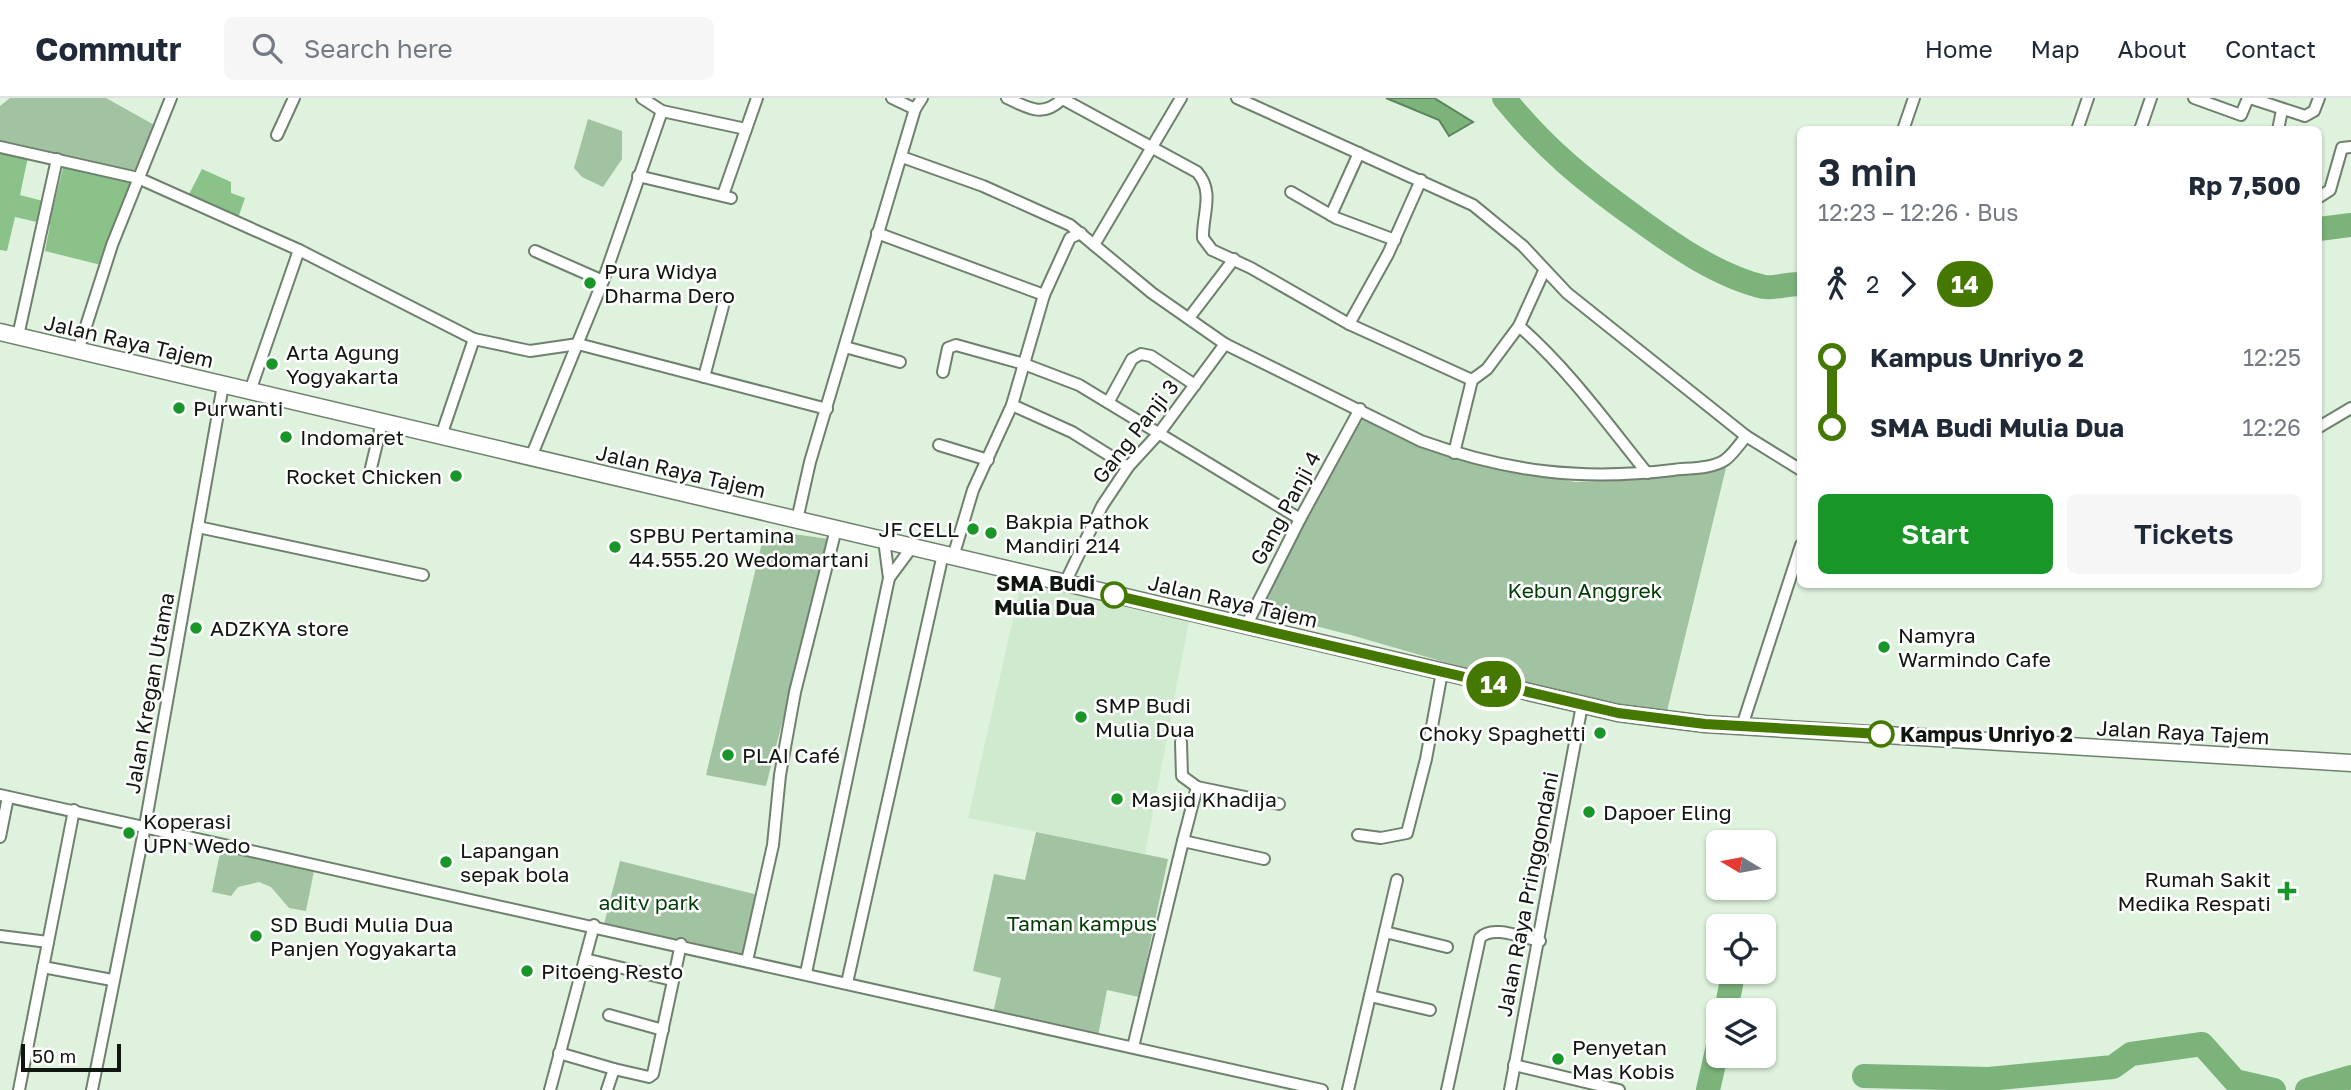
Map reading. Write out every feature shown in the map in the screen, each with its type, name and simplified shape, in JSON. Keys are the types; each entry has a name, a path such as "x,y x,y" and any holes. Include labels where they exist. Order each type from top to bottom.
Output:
{"main road":[{"name":"Jalan Raya Tajem","path":"0,332 1582,705 1668,720 1742,726 2351,763"}],"street":[{"path":"78,351 111,245 171,98"},
{"path":"277,135 294,98"},
{"path":"642,98 662,111 746,129"},
{"path":"638,176 727,196 757,98"},
{"path":"892,98 915,109"},
{"path":"796,520 877,233 915,109 922,98"},
{"path":"1007,98 1041,111 1053,107 1061,99 1152,146 1201,176 1207,198 1203,239 1212,250 1234,259 1349,324 1472,380"},
{"path":"1094,245 1181,98"},
{"path":"1237,98 1473,205 1500,225 1567,293 1746,436 1797,468"},
{"path":"1904,126 1914,98"},
{"path":"2078,126 2088,98"},
{"path":"2141,126 2151,98"},
{"path":"2194,98 2241,115 2249,98 2282,110 2310,115 2319,98"},
{"path":"2279,126 2282,110"},
{"path":"531,457 603,281 662,111"},
{"path":"0,146 138,178 299,250 474,339 530,351 579,344 827,409"},
{"path":"2322,195 2330,190 2347,147"},
{"path":"1331,215 1359,153"},
{"path":"902,157 1005,195 1070,225 1152,293 1225,344 1421,441 1454,453 1503,466 1555,475 1593,477 1647,473 1724,461 1746,436"},
{"path":"18,336 57,159"},
{"path":"1349,324 1395,240 1421,180"},
{"path":"1292,192 1331,215 1395,240"},
{"path":"877,233 1044,295"},
{"path":"847,982 948,555 973,490 1012,405 1044,295 1070,238 1081,233"},
{"path":"250,391 299,250"},
{"path":"536,251 603,281"},
{"path":"1189,318 1234,259"},
{"path":"1454,453 1472,380 1488,369 1519,326 1545,271"},
{"path":"704,377 723,306"},
{"path":"1519,326 1552,355 1581,387 1647,473"},
{"path":"441,436 474,339"},
{"name":"Gang Panji 3","path":"1065,583 1102,506 1128,467 1160,432 1225,344"},
{"path":"943,372 948,348 956,345 1024,364 1079,385 1300,519"},
{"path":"845,347 900,362"},
{"path":"1109,401 1132,359 1140,354 1151,356 1195,385"},
{"name":"Jalan Kregan Utama","path":"92,1090 145,826 223,385"},
{"path":"1012,405 1072,432 1128,467"},
{"path":"2322,425 2351,408"},
{"name":"Gang Panji 4","path":"1246,626 1360,409"},
{"path":"372,468 382,422"},
{"path":"939,445 988,460"},
{"path":"198,527 423,575"},
{"path":"747,961 773,845 780,775 795,692 836,529"},
{"path":"806,973 889,578 884,540"},
{"path":"889,578 912,547"},
{"path":"1742,726 1797,557"},
{"path":"1358,835 1381,838 1407,833 1421,779 1442,672"},
{"name":"Jalan Raya Pringgondani","path":"1510,1090 1582,705"},
{"path":"1181,742 1182,776 1197,787 1279,804"},
{"path":"1133,1047 1197,787"},
{"path":"0,836 4,796 360,877 681,944 1322,1090"},
{"path":"19,1090 74,810"},
{"path":"1183,841 1264,859"},
{"path":"1349,1090 1397,880"},
{"path":"550,1090 594,925"},
{"path":"1385,932 1447,947"},
{"path":"1447,1090 1480,938 1489,932 1540,941"},
{"path":"0,936 48,942"},
{"path":"559,1053 614,1069 651,1076 681,944"},
{"path":"584,959 672,980"},
{"path":"43,967 112,980"},
{"path":"1370,996 1430,1010"},
{"path":"609,1015 663,1030"},
{"path":"1514,1065 1619,1090"},
{"path":"607,1090 614,1069"}],"shaded area":[{"path":"1386,98 1434,98 1473,122 1449,136 1439,120"},
{"path":"0,146 29,152 20,195 54,204 65,160 139,178 105,266 45,251 50,225 15,217 7,251 0,250"},
{"path":"202,169 231,182 231,193 245,198 237,221 187,198"},
{"name":"SMP Budi Mulia Dua","path":"1022,579 1190,616 1145,854 968,818"}],"green space":[{"path":"10,98 106,98 158,127 139,178 0,146 0,106"},
{"path":"588,119 622,131 622,159 603,187 582,177 574,168"},
{"name":"Kebun Anggrek","path":"1360,412 1418,446 1575,482 1650,479 1726,468 1667,711 1585,702 1351,635 1256,611"},
{"path":"765,530 829,539 766,786 706,775"},
{"name":"Taman kampus","path":"1036,832 1168,859 1139,997 1107,990 1096,1046 991,1022 1001,978 973,971 994,874 1025,880"},
{"path":"222,843 315,866 306,911 289,908 271,887 259,882 238,887 231,896 212,892"},
{"name":"aditv park","path":"620,861 766,897 751,960 604,924"}],"waterway":[{"path":"1504,98 1566,163 1619,205 1682,249 1714,268 1747,282 1764,287 1797,284"},
{"path":"2322,229 2351,225"},
{"path":"1728,998 1731,984"},
{"path":"1864,1076 1989,1079 2113,1067 2131,1054 2202,1044 2235,1081 2274,1090"},
{"path":"1708,1090 1713,1068"},
{"path":"2307,1090 2351,1077"}],"bus line":[{"name":"14","path":"1114,595 1618,713 1705,724 1881,734"}],"place":[{"name":"Pura Widya Dharma Dero","path":"590,283"},
{"name":"Arta Agung Yogyakarta","path":"272,364"},
{"name":"Purwanti","path":"179,408"},
{"name":"Indomaret","path":"286,437"},
{"name":"Rocket Chicken","path":"456,476"},
{"name":"JF CELL","path":"973,529"},
{"name":"Bakpia Pathok Mandiri 214","path":"991,533"},
{"name":"SPBU Pertamina 44.555.20 Wedomartani","path":"615,547"},
{"name":"SMA Budi Mulia Dua","path":"1114,595"},
{"name":"ADZKYA store","path":"196,628"},
{"name":"Namyra Warmindo Cafe","path":"1884,647"},
{"name":"SMP Budi Mulia Dua","path":"1081,717"},
{"name":"Choky Spaghetti","path":"1600,733"},
{"name":"Kampus Unriyo 2","path":"1881,734"},
{"name":"PLAI Café","path":"728,755"},
{"name":"Masjid Khadija","path":"1117,799"},
{"name":"Dapoer Eling","path":"1589,812"},
{"name":"Koperasi UPN Wedo","path":"129,833"},
{"name":"Lapangan sepak bola","path":"446,862"},
{"name":"Rumah Sakit Medika Respati","path":"2287,891"},
{"name":"SD Budi Mulia Dua Panjen Yogyakarta","path":"256,936"},
{"name":"Pitoeng Resto","path":"527,971"},
{"name":"Penyetan Mas Kobis","path":"1558,1059"}]}
